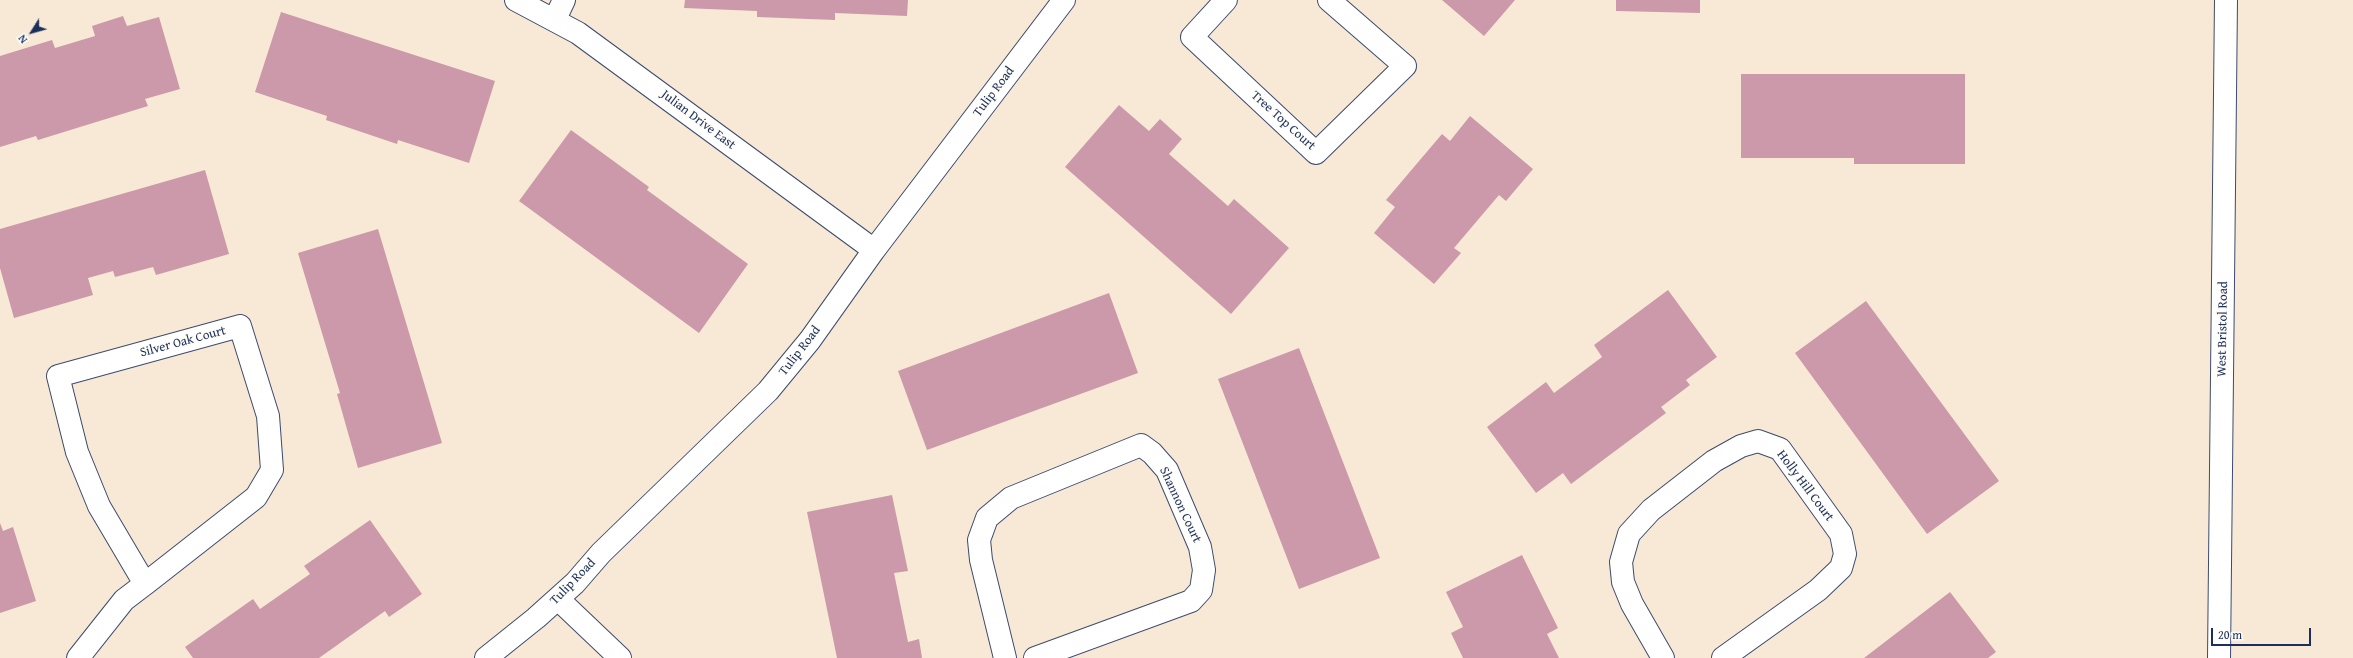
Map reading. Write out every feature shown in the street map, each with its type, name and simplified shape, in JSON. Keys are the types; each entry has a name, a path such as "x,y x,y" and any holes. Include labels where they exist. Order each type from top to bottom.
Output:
{"street":[{"name":"Julian Drive East","path":"516,0 555,19 578,33 647,82 715,134 874,250"},
{"path":"555,19 564,0"},
{"name":"Tulip Road","path":"486,658 558,599 601,554 768,391 810,340 874,250 1064,0"},
{"name":"Tree Top Court","path":"1226,0 1192,37 1316,154 1405,66 1329,0"},
{"name":"West Bristol Road","path":"2219,658 2226,0"},
{"name":"Silver Oak Court","path":"78,658 124,600 145,584 256,497 272,470 268,416 240,326 58,376 77,452 99,506 145,584"},
{"name":"Holly Hill Court","path":"1663,658 1632,604 1623,582 1621,562 1629,534 1651,510 1714,461 1741,446 1758,441 1780,449 1841,534 1845,554 1841,568 1818,590 1723,658"},
{"name":"Shannon Court","path":"1005,658 981,560 979,540 987,518 1011,498 1142,445 1152,453 1167,470 1200,547 1204,570 1201,590 1191,602 1035,658"},
{"path":"558,599 620,658"}],"building":[{"path":"685,0 908,0 907,16 835,13 835,20 757,17 757,11 684,8"},
{"path":"1442,0 1515,0 1484,36"},
{"path":"1616,0 1700,0 1700,13 1616,11"},
{"path":"281,12 495,81 469,163 398,140 397,144 326,120 327,116 255,92"},
{"path":"123,16 127,26 159,17 180,89 145,99 148,106 38,140 36,136 0,147 0,56 52,40 55,48 95,36 92,26"},
{"path":"1741,74 1965,74 1965,164 1854,164 1854,158 1741,158"},
{"path":"1119,105 1149,131 1160,119 1182,139 1169,154 1228,206 1234,199 1289,248 1231,314 1065,167"},
{"path":"1470,116 1533,169 1506,201 1499,195 1454,248 1461,253 1434,284 1374,233 1395,207 1386,200 1442,134 1450,141"},
{"path":"571,130 649,187 647,190 748,264 699,333 519,201"},
{"path":"205,170 229,254 156,275 153,267 115,277 113,271 88,278 93,295 14,318 0,268 0,229"},
{"path":"378,229 442,443 358,468 337,394 340,393 298,253"},
{"path":"1668,290 1717,357 1686,380 1690,385 1661,407 1666,413 1571,484 1563,473 1536,493 1487,427 1546,382 1554,393 1602,357 1594,345"},
{"path":"1109,293 1138,373 927,450 898,371"},
{"path":"1866,301 1999,481 1927,534 1795,353"},
{"path":"1299,348 1380,558 1299,589 1218,379"},
{"path":"892,495 908,571 894,573 908,642 919,639 922,658 837,658 807,512"},
{"path":"370,520 422,594 389,617 385,611 319,658 193,658 185,647 253,599 260,609 310,574 304,566"},
{"path":"0,523 3,531 13,527 36,601 0,613"},
{"path":"1522,555 1558,628 1547,634 1559,658 1463,658 1451,633 1463,627 1446,592"},
{"path":"1950,592 1996,652 1988,658 1864,658"}]}
